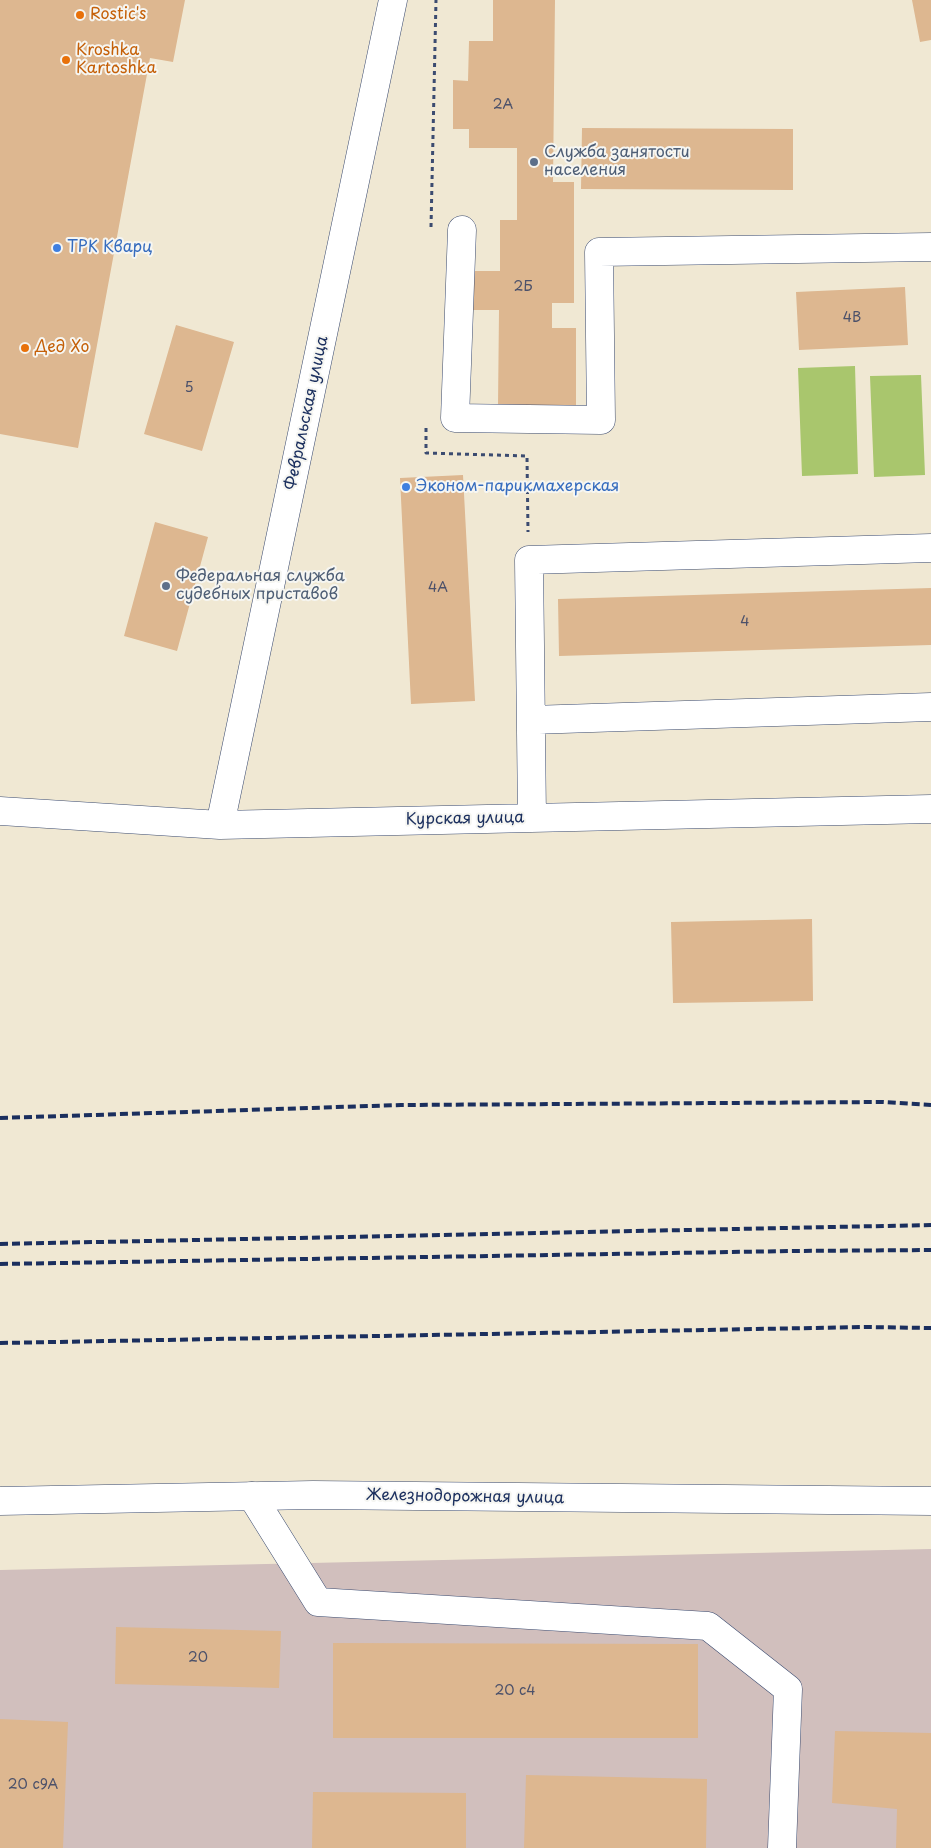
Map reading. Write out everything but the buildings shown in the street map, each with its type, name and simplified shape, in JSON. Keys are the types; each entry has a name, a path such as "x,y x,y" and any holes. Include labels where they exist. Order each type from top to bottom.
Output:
{"street":[{"name":"Февральская улица","path":"220,825 393,0"},
{"path":"462,230 455,418 601,420 599,252 931,247"},
{"path":"532,818 529,560 931,548"},
{"path":"531,720 931,707"},
{"name":"Курская улица","path":"0,811 220,825 931,809"},
{"name":"Железнодорожная улица","path":"0,1501 330,1495 931,1501"},
{"path":"252,1496 318,1602 708,1626 788,1689 782,1848"}],"shaded area":[{"path":"931,1549 931,1848 0,1848 0,1570"}],"green space":[{"path":"855,366 858,474 802,476 798,368"},
{"path":"921,375 925,475 874,477 870,376"}],"railway":[{"path":"0,1118 401,1105 883,1102 931,1105"},
{"path":"0,1244 931,1225"},
{"path":"0,1264 931,1250"},
{"path":"0,1343 865,1327 931,1328"}],"place":[{"name":"Rostic's","path":"80,15"},
{"name":"Kroshka Kartoshka","path":"66,60"},
{"name":"Служба занятости населения","path":"534,162"},
{"name":"ТРК Кварц","path":"57,248"},
{"name":"Дед Хо","path":"25,348"},
{"name":"Эконом-парикмахерская","path":"406,487"},
{"name":"Федеральная служба судебных приставов","path":"166,586"}]}
